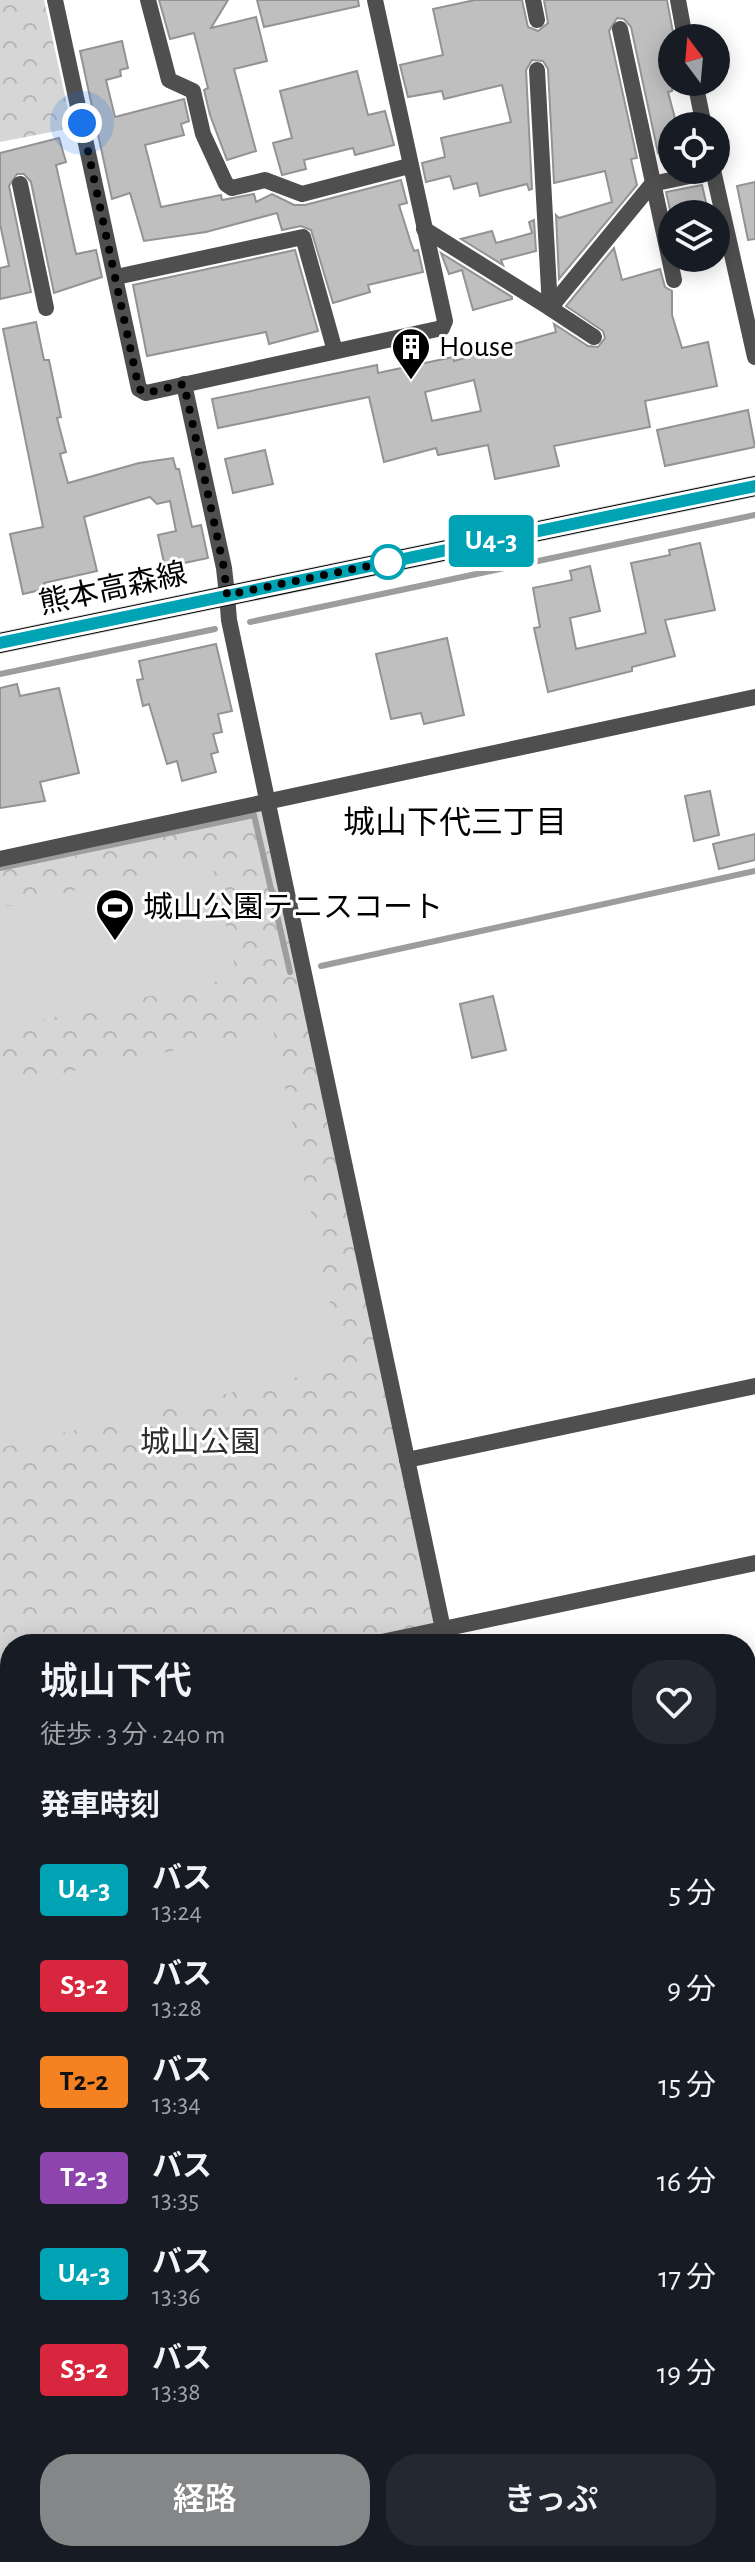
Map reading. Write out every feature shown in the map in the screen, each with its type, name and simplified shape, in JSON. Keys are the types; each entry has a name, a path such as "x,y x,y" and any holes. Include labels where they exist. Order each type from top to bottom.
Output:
{"main road":[{"name":"熊本高森線","path":"0,643 755,486"}],"street":[{"path":"55,0 139,389 146,393 442,328 445,321 375,0"},
{"path":"148,0 169,80 193,91 203,134 226,184 232,188 265,180 302,194 409,166"},
{"path":"533,0 537,20"},
{"path":"678,0 682,24"},
{"path":"620,29 674,280"},
{"path":"537,70 550,308"},
{"path":"550,308 652,184 658,183"},
{"path":"20,184 46,308"},
{"path":"716,184 755,357"},
{"path":"424,229 594,337"},
{"path":"116,277 303,237 335,351"},
{"path":"184,384 224,568 229,620 407,1460 453,1634"},
{"path":"0,859 755,697"},
{"path":"407,1460 755,1386"},
{"path":"420,1634 755,1563"}],"green space":[{"path":"0,0 44,0 72,128 0,142"},
{"name":"城山公園","path":"268,803 443,1629 419,1634 0,1634 0,867"},
{"name":"城山公園テニスコート","path":"211,858 237,977 0,1029 0,908"},
{"path":"273,1030 343,1366 0,1448 0,1086"}],"building":[{"path":"159,0 228,0 211,28 256,17 267,61 234,69 256,151 227,160 210,115 204,90 208,88 194,33 170,39"},
{"path":"257,0 358,0 359,6 264,27"},
{"path":"475,0 522,0 528,27 538,31 548,23 544,0 667,0 671,24 658,24 658,96 669,96 673,112 658,112 658,153 631,27 624,19 617,18 609,31 637,158 631,159 637,185 559,279 556,215 559,218 612,202 605,171 554,183 548,69 543,61 532,60 526,70 532,189 529,190 527,184 480,196 477,183 454,189 450,176 426,182 422,163 445,157 441,138 511,122 502,85 444,99 442,91 408,97 400,65 443,55 433,9"},
{"path":"122,41 128,68 120,70 121,76 106,80 115,117 184,99 189,121 181,124 184,135 145,145 161,207 221,195 222,200 254,194 256,202 272,194 294,205 305,205 401,180 407,203 399,205 414,251 418,250 423,272 368,285 370,292 333,303 311,230 301,226 282,230 277,213 206,232 144,241 130,193 112,199 80,51"},
{"path":"357,71 368,115 385,111 394,145 355,155 353,148 304,160 306,169 282,175 273,143 292,138 280,91"},
{"path":"59,138 66,162 56,165 76,254 96,250 102,277 54,293 31,182 24,174 17,174 9,186 31,292 0,299 0,268 9,266 0,224 0,153"},
{"path":"755,182 755,239 748,240 737,186"},
{"path":"702,185 705,200 668,200 666,192"},
{"path":"534,220 536,251 501,260 503,265 461,239 492,231 496,243 532,233 529,222"},
{"path":"614,248 622,280 658,270 661,272 665,287 672,291 672,315 682,348 708,342 717,386 645,401 650,427 554,446 559,466 495,479 488,445 438,455 436,448 384,462 369,397 218,428 212,399 377,365 378,373 453,357 454,361 556,332 554,324 588,346 598,347 605,338 603,331 566,306","holes":["474,380 481,411 432,421 425,392"]},
{"path":"295,250 318,331 269,344 266,332 147,356 133,285"},
{"path":"441,253 512,299 473,310 462,270 449,274"},
{"path":"36,322 44,360 49,360 61,417 57,418 66,452 60,454 68,483 139,463 173,458 176,469 179,469 192,527 201,525 208,558 165,567 158,535 176,531 170,501 157,504 150,497 84,517 97,571 44,583 45,589 23,594 10,534 43,527 3,329"},
{"path":"748,410 755,447 665,466 657,430"},
{"path":"265,450 273,484 233,493 225,459"},
{"path":"700,543 715,610 665,620 675,656 632,667 632,671 548,692 534,628 540,627 533,588 572,580 570,571 590,566 600,611 570,618 576,649 646,633 631,563 670,555 669,550"},
{"path":"447,638 464,715 424,724 421,713 391,719 376,654"},
{"path":"216,644 232,711 218,714 222,732 213,734 218,752 211,754 216,772 182,781 177,761 167,764 149,704 143,706 137,680 143,679 139,661"},
{"path":"17,684 20,696 59,688 79,773 40,782 45,801 0,808 0,688"},
{"path":"710,791 719,835 694,841 685,796"},
{"path":"755,834 755,860 719,869 713,844"},
{"path":"493,996 506,1050 472,1058 460,1004"}],"waterway":[{"path":"250,622 755,515"},
{"path":"0,674 215,629"},
{"path":"0,868 254,815 290,972"},
{"path":"321,966 755,871"}],"bus line":[{"name":"U4-3","path":"0,643 755,486"}],"place":[{"name":"House","path":"411,381"},
{"name":"城山公園テニスコート","path":"115,942"}],"district":[{"name":"城山下代三丁目","path":"455,823"}],"route":[{"path":"82,123 139,389 146,393 184,384 224,568 227,595 388,562"}]}
